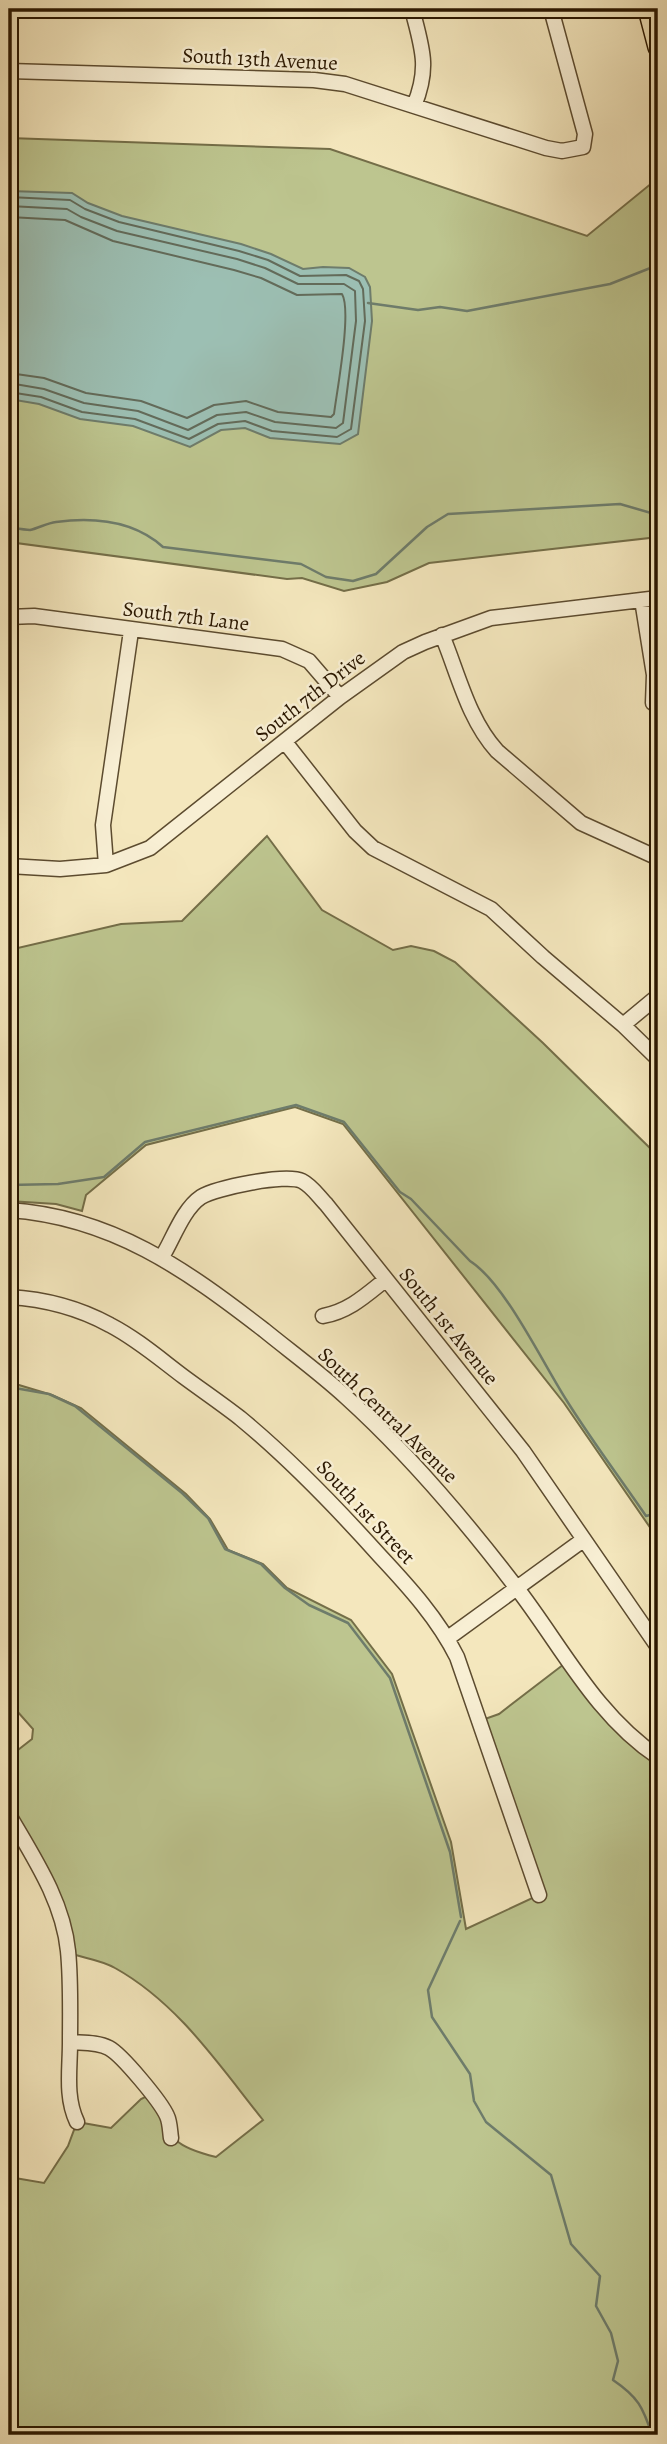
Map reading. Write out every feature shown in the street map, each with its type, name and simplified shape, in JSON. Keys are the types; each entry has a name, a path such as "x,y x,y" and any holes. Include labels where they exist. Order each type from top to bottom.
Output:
{"main road":[{"path":"648,9 658,47"}],"street":[{"path":"412,9 424,54 422,85 414,106"},
{"name":"South 13th Avenue","path":"9,71 314,80 345,84 562,151 583,147 585,134 551,9"},
{"name":"South 7th Drive","path":"9,866 60,869 106,865 150,848 340,697 403,652 442,635 491,618 658,598"},
{"path":"642,600 654,675 653,703"},
{"name":"South 7th Lane","path":"9,617 34,616 282,649 309,661 340,697"},
{"path":"106,865 103,825 131,631"},
{"path":"442,635 474,715 488,741 497,751 581,823 658,858"},
{"path":"285,742 355,831 373,848 491,909 658,1059"},
{"path":"623,1025 658,996"},
{"name":"South 1st Avenue","path":"162,1257 187,1212 201,1197 270,1178 287,1177 303,1181 320,1197 523,1451 658,1647"},
{"name":"South Central Avenue","path":"9,1210 64,1218 126,1239 162,1257 233,1306 346,1397 423,1474 517,1588 586,1686 632,1736 658,1757"},
{"path":"323,1316 351,1307 385,1280"},
{"name":"South 1st Street","path":"9,1297 51,1302 81,1311 131,1337 239,1417 284,1456 337,1507 390,1566 448,1638 457,1657 539,1895"},
{"path":"448,1638 583,1540"},
{"path":"9,1815 57,1902 62,1919 68,1953 69,2095 70,2108 77,2122"},
{"path":"70,2042 106,2046 116,2053 167,2116 171,2138"}],"green space":[{"path":"9,138 330,149 587,236 658,178 658,537 429,563 387,582 344,591 302,578 287,579 9,542"},
{"path":"267,836 322,910 393,950 411,946 434,951 455,962 543,1043 658,1156 658,1539 564,1403 343,1124 295,1107 146,1145 86,1195 82,1211 56,1204 9,1201 9,950 121,924 182,921"},
{"path":"9,1382 52,1395 81,1408 186,1494 210,1519 228,1550 263,1564 287,1588 351,1620 392,1674 451,1842 466,1929 539,1895 479,1721 499,1714 568,1661 658,1757 658,2435 9,2435 9,2177 44,2183 68,2146 77,2122 111,2128 141,2099 151,2094 173,2137 189,2148 216,2157 263,2120 196,2036 159,1999 110,1965 69,1953 66,1936 9,1815 9,1757 32,1739 33,1729 9,1702"}],"water":[{"path":"9,191 72,193 88,203 122,216 241,244 303,269 349,268 365,277 370,287 372,321 358,434 340,444 270,438 245,428 221,430 190,447 133,426 80,419 39,404 9,399"}],"waterway":[{"path":"368,303 418,310 440,307 467,311 610,284 658,265"},
{"path":"9,527 30,530 53,523 85,520 113,523 139,531 163,547 301,564 326,577 353,581 376,574 427,527 448,514 620,504 658,515"},
{"path":"9,1185 58,1184 104,1177 145,1142 296,1105 344,1122 400,1192 411,1199 497,1287 577,1416 646,1516 658,1513"},
{"path":"9,1387 49,1394 75,1406 182,1493 208,1518 225,1549 261,1564 285,1588 309,1605 348,1623 390,1678 450,1852 461,1917"},
{"path":"460,1921 428,1990 432,2017 470,2074 474,2101 486,2122 551,2175 571,2244 600,2276 596,2306 611,2333 618,2361 613,2380 638,2403 652,2435"}]}
